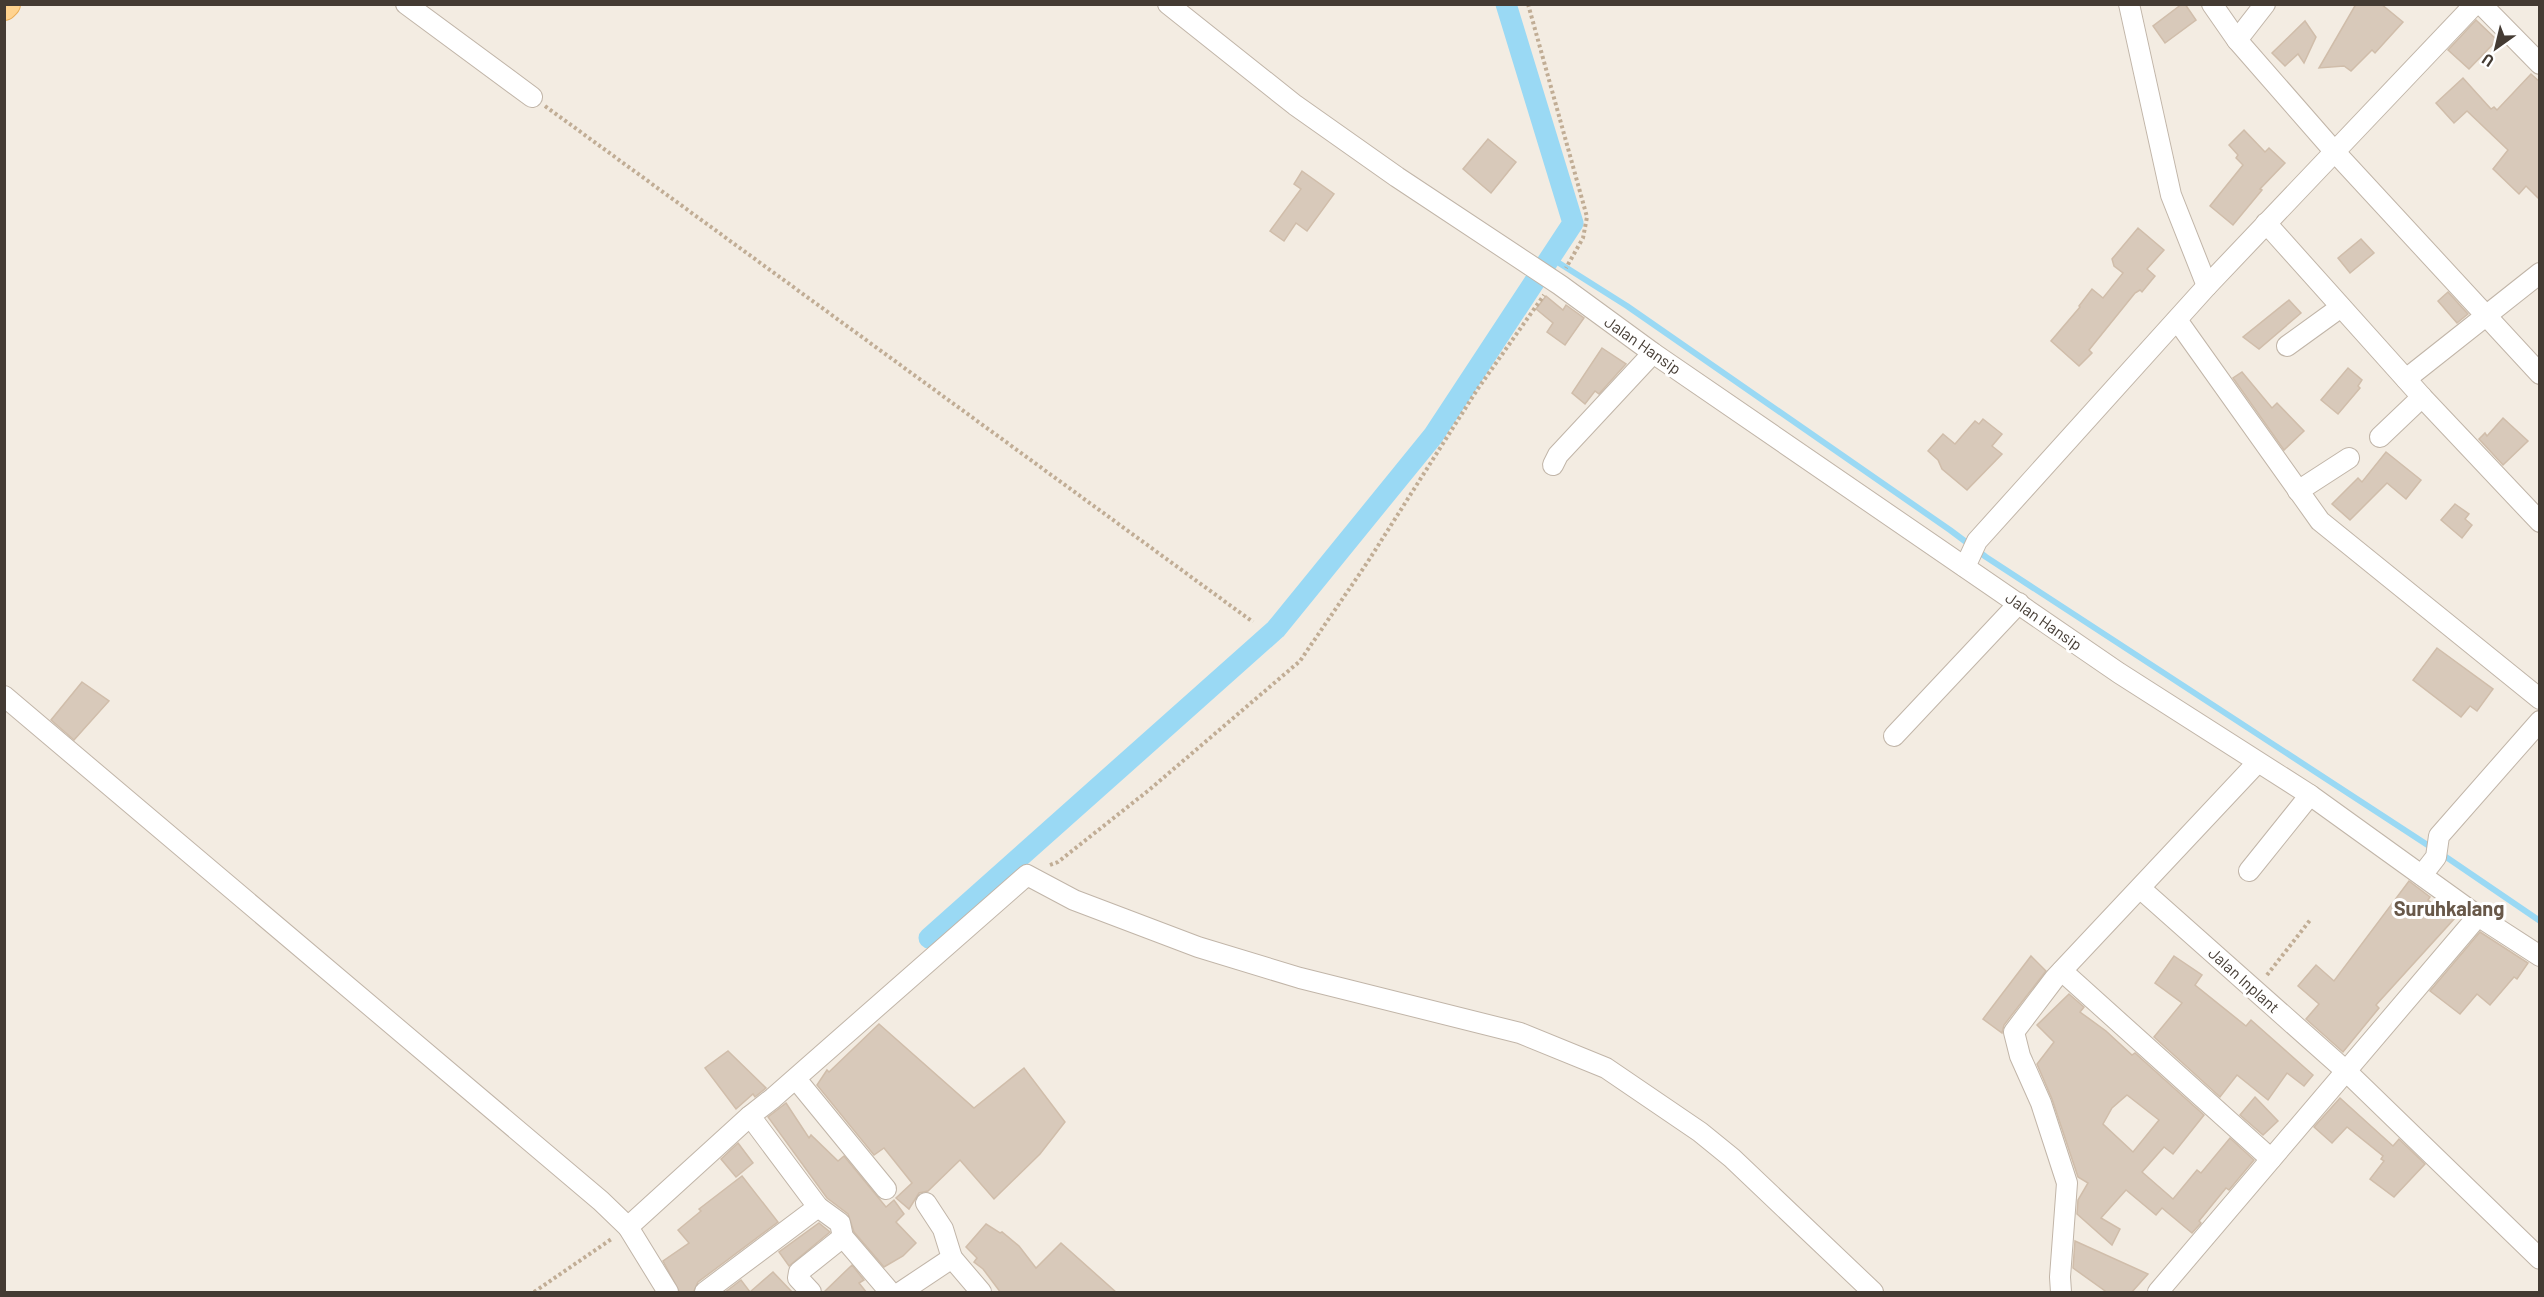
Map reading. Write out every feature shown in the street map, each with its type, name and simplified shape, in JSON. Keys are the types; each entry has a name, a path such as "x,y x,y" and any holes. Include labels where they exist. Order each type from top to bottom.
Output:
{"street":[{"path":"406,4 532,97"},
{"name":"Jalan Hansip","path":"1168,4 1295,105 1556,282 1653,353 1971,555 2019,603 2257,764 2310,795 2478,916 2540,956"},
{"path":"2129,4 2171,195 2207,286"},
{"path":"2212,4 2237,40 2334,151 2540,374"},
{"path":"2237,40 2265,4"},
{"path":"1971,555 2207,286 2475,4"},
{"path":"2481,4 2540,64"},
{"path":"2266,223 2422,397 2540,522"},
{"path":"2406,379 2540,273"},
{"path":"2287,346 2341,307"},
{"path":"2176,320 2320,521 2540,699"},
{"path":"1553,465 1558,455 1653,353"},
{"path":"2380,437 2422,397"},
{"path":"2298,491 2349,458"},
{"path":"1894,736 2019,603"},
{"path":"4,696 601,1201 627,1225 668,1293"},
{"path":"2422,874 2436,857 2439,836 2539,722"},
{"path":"2061,1293 2060,1277 2067,1184 2041,1103 2014,1037 2018,1025 2062,971 2142,889 2257,764"},
{"path":"2249,871 2310,795"},
{"path":"627,1225 1020,880 1198,947 1300,978 1520,1033 1606,1068 1700,1132 1732,1158 1873,1293"},
{"name":"Jalan Inplant","path":"2142,889 2346,1071 2540,1258"},
{"path":"2158,1293 2478,916"},
{"path":"2062,971 2271,1159"},
{"path":"795,1078 886,1189"},
{"path":"750,1116 818,1207 840,1223 843,1238 890,1293"},
{"path":"926,1203 943,1229 951,1258 981,1293"},
{"path":"705,1293 818,1207"},
{"path":"811,1293 798,1278 799,1272 843,1238"},
{"path":"901,1293 951,1258"}],"path":[{"path":"1528,4 1587,217 1583,238 1573,256"},
{"path":"532,97 1253,622"},
{"path":"1020,880 1058,862 1067,855 1149,790 1300,661 1367,563 1443,441 1514,336 1556,282"},
{"path":"2255,990 2311,919"},
{"path":"534,1293 627,1225"}],"building":[{"path":"2185,4 2196,20 2165,43 2153,26"},
{"path":"2356,4 2381,4 2403,22 2375,53 2372,50 2351,71 2344,66 2319,68"},
{"path":"2476,20 2497,40 2469,69 2448,50"},
{"path":"2305,21 2316,37 2304,63 2298,54 2285,66 2272,53"},
{"path":"2531,74 2540,82 2540,200 2526,186 2519,194 2493,169 2508,150 2467,111 2454,123 2436,103 2463,78 2491,109 2494,107 2497,110"},
{"path":"2244,130 2265,152 2269,148 2285,163 2260,189 2262,190 2233,225 2210,206 2243,165 2229,145"},
{"path":"1488,139 1516,162 1491,193 1463,169"},
{"path":"1302,171 1334,194 1307,231 1296,223 1284,241 1270,231 1301,189 1294,184"},
{"path":"2138,228 2164,250 2147,269 2155,276 2142,292 2140,290 2135,293 2089,350 2092,353 2079,366 2051,341 2092,289 2103,298 2123,273 2114,266 2112,259"},
{"path":"2361,239 2374,253 2350,273 2338,258"},
{"path":"2448,292 2468,314 2457,323 2438,301"},
{"path":"1546,296 1563,310 1566,305 1584,318 1565,345 1547,332 1553,323 1536,309"},
{"path":"2289,300 2301,313 2259,349 2243,337"},
{"path":"1602,348 1626,364 1599,394 1595,391 1585,404 1572,393"},
{"path":"2348,368 2362,380 2358,386 2360,388 2338,414 2321,400"},
{"path":"2242,372 2272,408 2277,403 2304,431 2284,450 2233,378"},
{"path":"2503,418 2528,441 2503,465 2479,439 2485,433 2487,436"},
{"path":"1983,419 2002,434 1992,446 2002,454 1967,490 1942,469 1938,460 1928,451 1943,434 1955,444 1975,421 1979,424"},
{"path":"2386,452 2421,480 2406,499 2387,483 2350,520 2332,504 2358,478 2362,482"},
{"path":"2455,504 2469,514 2465,519 2472,525 2462,538 2441,520"},
{"path":"2437,648 2493,689 2477,711 2470,706 2461,717 2413,680"},
{"path":"82,682 109,701 74,740 51,720"},
{"path":"2409,881 2430,897 2428,900 2454,919 2376,1005 2379,1008 2343,1052 2306,1019 2319,1004 2298,986 2316,965 2334,981"},
{"path":"2480,932 2528,963 2517,979 2514,977 2490,1005 2477,994 2460,1014 2430,991"},
{"path":"2031,956 2046,971 2004,1025 2002,1033 1983,1019"},
{"path":"2174,956 2202,975 2195,985 2246,1026 2251,1020 2313,1075 2304,1086 2287,1073 2268,1100 2237,1075 2220,1097 2154,1037 2182,1003 2155,983"},
{"path":"2069,994 2084,1007 2080,1012 2106,1031 2132,1055 2135,1053 2204,1115 2173,1154 2164,1147 2142,1172 2173,1199 2197,1170 2201,1173 2230,1138 2254,1160 2229,1190 2226,1188 2192,1233 2162,1208 2156,1215 2126,1190 2101,1218 2120,1229 2112,1245 2077,1214 2078,1200 2088,1183 2078,1177 2052,1099 2037,1064 2054,1042 2037,1025","holes":["2127,1095 2159,1120 2133,1152 2103,1124 2112,1108"]},
{"path":"879,1024 974,1108 1024,1068 1065,1122 1040,1154 994,1199 960,1160 928,1191 919,1193 909,1209 896,1198 912,1183 884,1148 874,1155 817,1085 827,1070 829,1072"},
{"path":"728,1051 766,1088 755,1097 753,1094 736,1109 705,1068"},
{"path":"2255,1097 2278,1121 2263,1135 2240,1115"},
{"path":"2340,1098 2393,1146 2399,1139 2425,1164 2394,1197 2370,1179 2384,1161 2381,1159 2383,1156 2347,1127 2332,1143 2314,1127"},
{"path":"786,1103 809,1138 811,1135 838,1161 844,1156 886,1207 894,1200 904,1214 896,1222 916,1243 903,1256 884,1267 854,1232 848,1214 827,1198 768,1117"},
{"path":"738,1143 753,1163 736,1177 721,1159"},
{"path":"742,1176 778,1222 698,1282 693,1293 680,1293 663,1261 689,1243 678,1230 701,1211 699,1209"},
{"path":"819,1223 830,1232 789,1266 779,1252"},
{"path":"986,1224 1002,1232 1019,1246 1036,1268 1061,1243 1117,1293 1001,1293 983,1269 974,1262 977,1258 966,1247"},
{"path":"2075,1241 2148,1274 2131,1293 2108,1293 2073,1268"},
{"path":"852,1265 864,1280 859,1283 867,1293 823,1293"},
{"path":"773,1272 793,1293 724,1293 741,1280 750,1292"}],"waterway":[{"path":"929,938 1276,629 1433,436 1573,223 1506,4"},
{"path":"1551,258 1627,306 1986,557 2449,859 2540,921"}],"district":[{"name":"Suruhkalang","path":"2449,909"}]}
